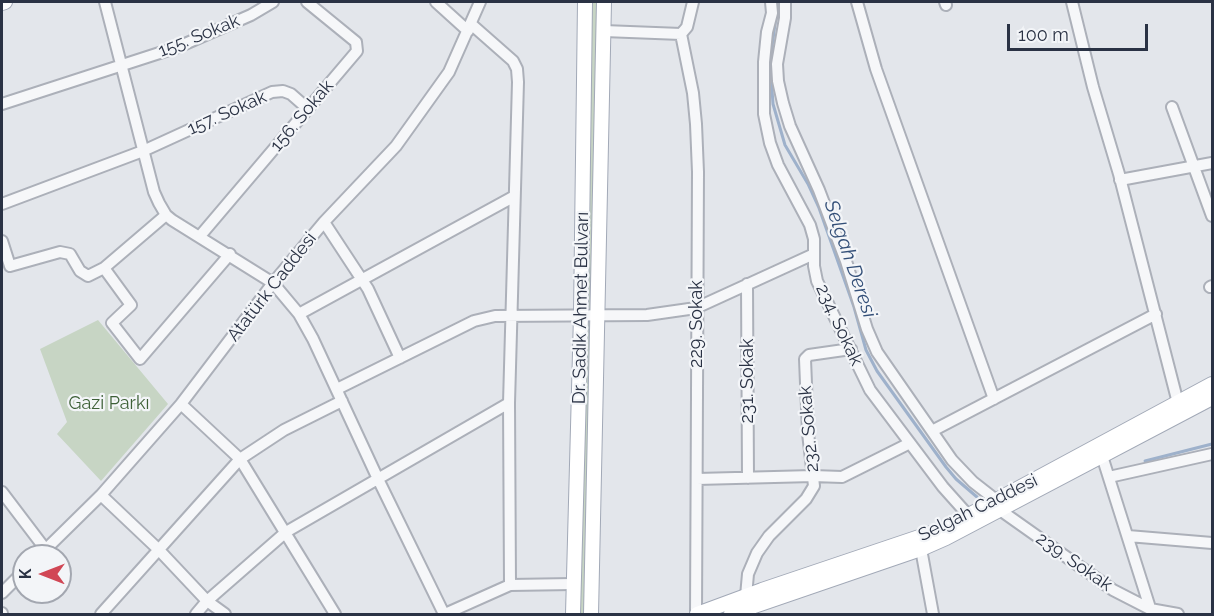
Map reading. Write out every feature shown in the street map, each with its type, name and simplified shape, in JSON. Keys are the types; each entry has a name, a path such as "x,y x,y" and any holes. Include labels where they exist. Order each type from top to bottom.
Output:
{"main road":[{"name":"Dr. Sadık Ahmet Bulvarı","path":"573,615 581,315 585,2"},
{"name":"Dr. Sadık Ahmet Bulvarı","path":"591,615 604,2"},
{"name":"Selgah Caddesi","path":"697,615 747,606 921,549 1212,384"},
{"name":"Selgah Caddesi","path":"731,615 747,606 943,529 968,515 998,505 1102,456 1212,398"}],"street":[{"path":"105,2 154,192 166,215 273,283 299,314 445,615 510,585 573,584"},
{"name":"155. Sokak","path":"2,104 178,47 251,15 273,2"},
{"name":"156. Sokak","path":"200,237 357,51 356,42 307,2"},
{"path":"436,2 513,61 517,69 509,403 510,585"},
{"name":"Atatürk Caddesi","path":"51,544 101,495 181,404 273,283 324,222 396,146 449,72 480,2"},
{"path":"604,31 681,34 687,27 693,2"},
{"name":"234. Sokak","path":"771,2 772,14 767,32 764,62 764,114 770,143 778,165 810,225 814,239 814,266 817,281 870,390 943,487 968,515"},
{"name":"239. Sokak","path":"785,2 785,18 777,64 778,81 790,126 819,190 877,352 932,431 966,474 998,505 1113,590 1151,612 1178,615"},
{"path":"857,2 880,79 994,399"},
{"path":"1072,2 1178,403"},
{"name":"229. Sokak","path":"681,34 693,93 696,124 699,225 696,308 697,615"},
{"name":"157. Sokak","path":"2,204 143,151 272,92 283,91 291,94 308,110"},
{"path":"1172,107 1212,216"},
{"path":"1120,180 1212,163"},
{"path":"299,314 513,197"},
{"path":"2,241 10,266 60,252 70,254 80,271 88,276 104,268 166,215"},
{"path":"324,222 368,289 400,358"},
{"path":"104,268 131,305 112,323 140,359 230,254"},
{"path":"337,389 474,321 495,316 647,315 696,308 814,254"},
{"name":"231. Sokak","path":"747,284 748,478"},
{"path":"932,431 1156,314"},
{"name":"232. Sokak","path":"747,606 748,574 757,553 769,536 812,491 814,486 808,433 805,359 809,355 851,349"},
{"path":"101,615 240,459 284,430 342,401"},
{"path":"196,615 207,601 286,532 509,403"},
{"path":"181,404 240,459 335,615"},
{"path":"697,479 842,477 910,443"},
{"path":"1109,477 1212,454"},
{"path":"1102,456 1151,612"},
{"path":"2,492 36,544"},
{"path":"101,495 158,549 207,601 225,615"},
{"path":"1128,536 1212,543"},
{"path":"921,549 933,615"}],"green space":[{"path":"591,2 597,2 592,309 586,308"},
{"name":"Gazi Parkı","path":"98,320 168,404 101,481 57,434 67,422 40,349"},
{"path":"587,321 592,322 585,614 576,614"}],"waterway":[{"name":"Selgah Deresi","path":"778,2 770,61 773,104 785,145 819,208 854,307 866,350 877,371 946,467 977,497"},
{"path":"1145,461 1212,444"}]}
